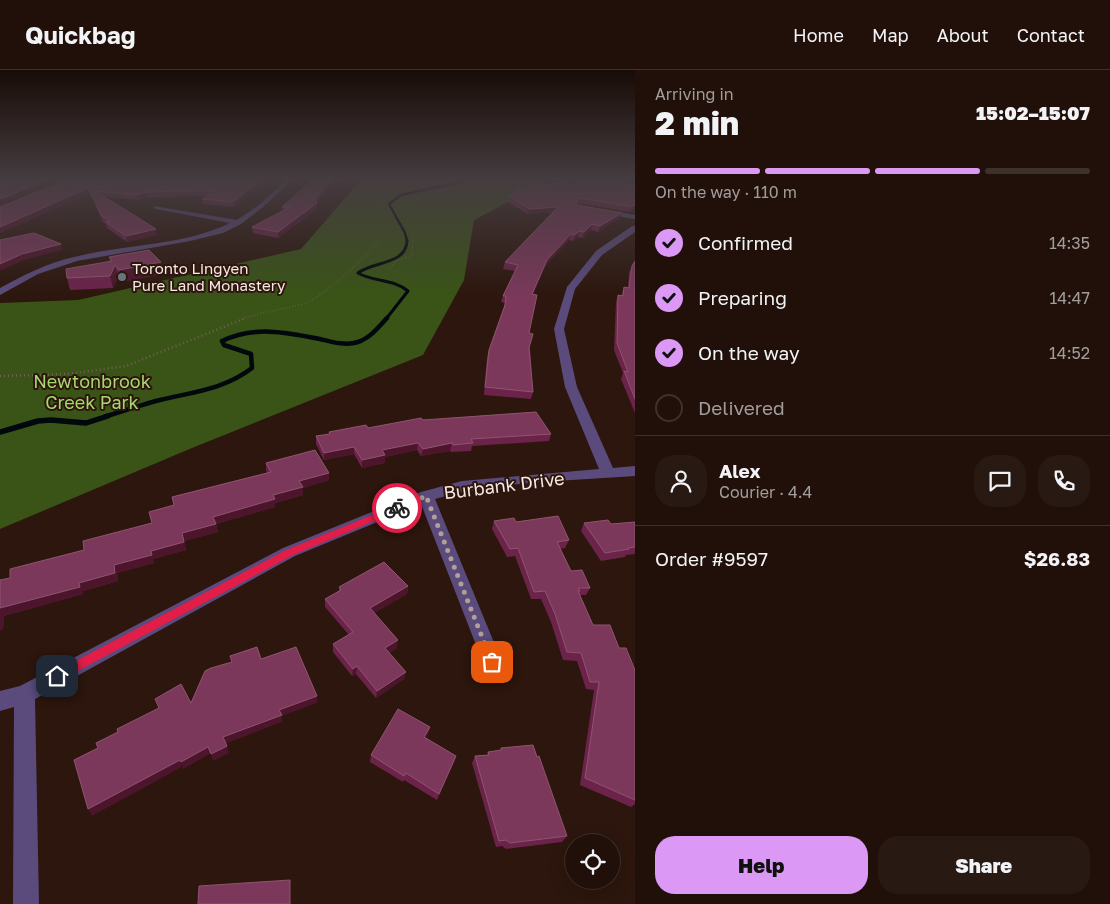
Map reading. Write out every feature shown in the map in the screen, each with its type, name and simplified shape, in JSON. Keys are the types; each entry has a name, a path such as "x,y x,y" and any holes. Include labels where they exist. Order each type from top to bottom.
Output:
{"street":[{"path":"221,219 238,222"},
{"path":"0,292 35,272 75,259 190,239 220,231 242,219"},
{"path":"608,473 571,387 559,328 570,289 599,253 635,228"},
{"name":"Burbank Drive","path":"0,701 24,694 289,552 426,496 462,486 635,471"},
{"path":"426,496 492,662"},
{"path":"24,694 26,904"}],"path":[{"path":"0,376 67,374 126,366 255,314 310,301 328,290 377,243 383,233 380,219"},
{"path":"388,269 397,262 412,255 414,219"}],"green space":[{"name":"Newtonbrook Creek Park","path":"327,219 476,219 474,220 464,280 423,355 192,448 0,529 0,303 78,300 301,249"}],"building":[{"path":"0,219 18,219 0,227"},
{"path":"107,219 140,219 156,229 126,236 106,222 110,221"},
{"path":"267,219 296,219 278,232 252,227"},
{"path":"547,219 612,219 600,226 592,224 584,232 579,231 575,235 571,234 547,260 532,294 537,295 529,333 533,334 529,348 533,392 485,387 489,350 505,305 506,296 503,296 518,265 505,262"},
{"path":"34,233 61,244 22,254 0,264 0,240"},
{"path":"149,250 161,262 119,270 115,265 110,276 67,278 66,269 112,261 109,257"},
{"path":"635,261 635,399 624,371 628,372 617,343 618,295 623,296 624,287 629,288 632,266"},
{"path":"536,412 551,434 471,439 473,443 453,445 452,443 423,449 418,443 382,450 385,455 362,460 354,447 324,453 316,436 366,425 368,428 421,418 423,420"},
{"path":"315,450 329,473 299,481 303,487 273,495 275,499 213,517 216,524 182,533 184,542 151,551 152,555 114,565 115,573 79,583 80,587 0,608 0,580 10,578 10,569 84,550 83,541 152,523 149,512 174,505 172,497 271,472 266,463"},
{"path":"558,516 569,540 557,542 571,571 582,570 590,588 578,588 580,591 578,591 593,625 610,625 619,648 626,648 635,670 635,800 585,778 599,682 590,682 581,653 567,652 555,614 545,591 534,592 518,548 510,549 494,521 514,518 516,522"},
{"path":"608,520 611,524 635,522 635,547 605,553 584,523"},
{"path":"384,562 408,586 370,608 398,640 385,648 406,672 377,691 357,666 353,669 333,644 353,632 325,599 341,590 339,587"},
{"path":"257,647 261,659 296,647 317,696 279,710 282,715 223,737 227,746 211,754 208,747 88,809 74,760 98,748 96,743 118,732 117,729 159,708 155,699 181,684 191,703 205,671 232,662 230,656"},
{"path":"398,709 430,727 424,737 456,756 439,794 406,773 404,776 371,755"},
{"path":"533,745 537,757 539,756 566,834 565,836 510,843 506,840 499,841 475,756 489,755 488,752 501,750 501,748"},
{"path":"290,880 290,904 198,904 199,886"}],"waterway":[{"path":"397,219 407,241"},
{"path":"386,319 408,291 397,284 358,273 395,258 406,248 407,241"},
{"path":"104,417 160,400 208,389 242,375 252,368 251,354 224,345 222,341 234,336 246,333 271,332 349,344 370,335 386,319"},
{"path":"0,432 38,421 51,420 86,423 108,416"}],"way so far":[{"path":"397,508 426,496 492,662"}],"place":[{"name":"Toronto Lingyen Pure Land Monastery","path":"122,277"}],"route":[{"path":"57,676 289,552 397,508"}]}
